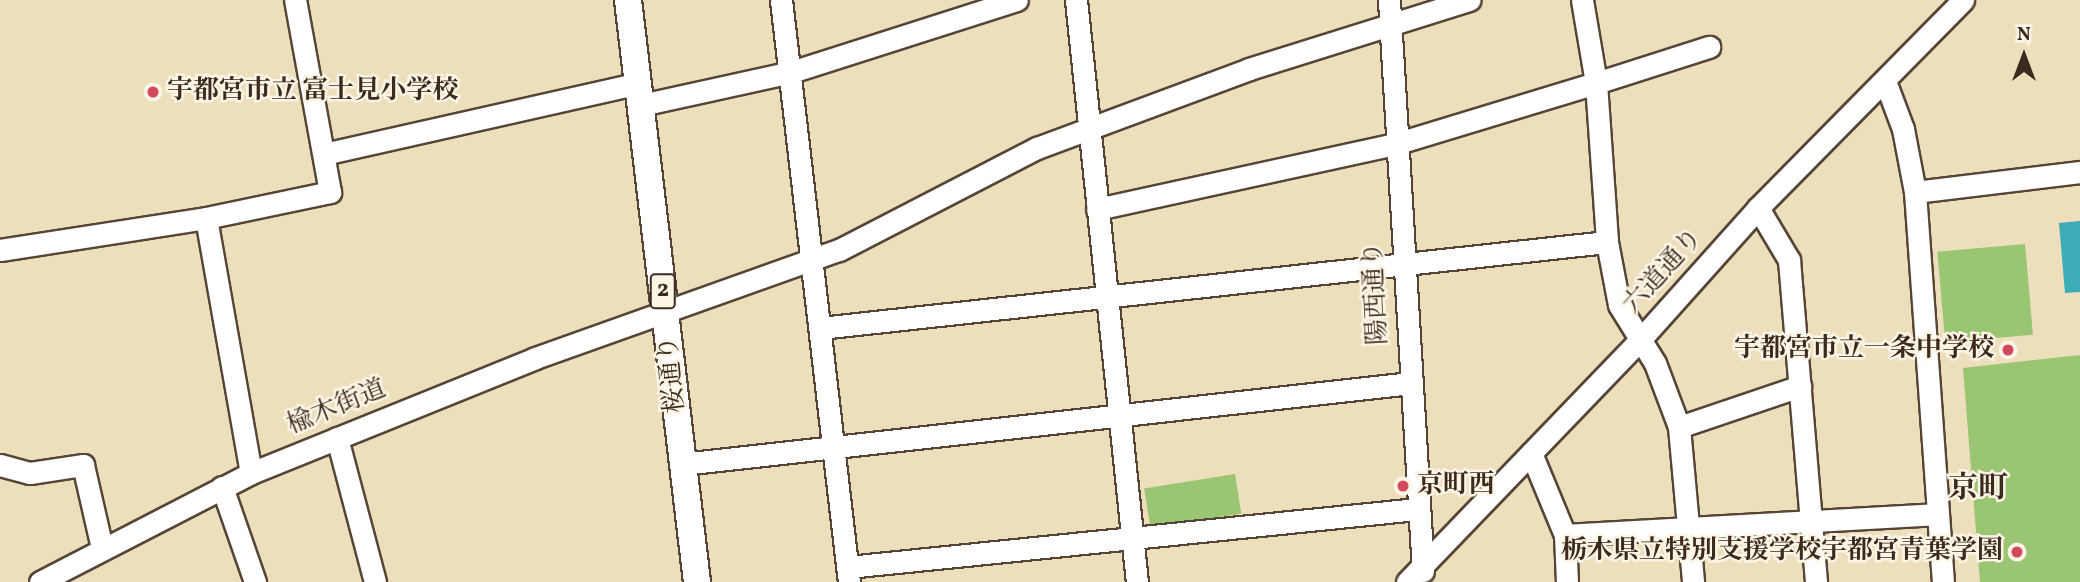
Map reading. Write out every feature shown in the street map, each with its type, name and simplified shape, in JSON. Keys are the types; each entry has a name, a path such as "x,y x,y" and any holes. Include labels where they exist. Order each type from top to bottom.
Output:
{"main road":[{"name":"桜通り","path":"628,0 697,582"}],"street":[{"path":"0,250 206,218 330,192 295,0"},
{"path":"781,0 848,575 1134,536 1418,509"},
{"path":"324,154 640,94 791,72 1017,0"},
{"path":"1076,0 1137,582"},
{"name":"陽西通り","path":"1390,0 1395,144 1423,573"},
{"name":"楡木街道","path":"40,582 251,473 666,309 863,239 991,169 1089,128 1390,23 1469,0"},
{"path":"1582,0 1596,83 1607,242 1619,305 1655,363 1679,427 1693,582"},
{"name":"六道通り","path":"1407,582 1423,573 1531,453 1640,340 1758,208 1963,0"},
{"path":"1097,209 1395,144 1709,47"},
{"path":"1885,81 1903,129 1915,192 1943,582"},
{"path":"1915,192 2080,173"},
{"path":"1758,208 1789,260 1816,582"},
{"path":"206,218 251,473"},
{"path":"820,328 1107,293 1607,242"},
{"path":"682,464 1411,383"},
{"path":"1679,427 1800,386"},
{"path":"337,438 375,582"},
{"path":"1531,453 1565,535 1567,582"},
{"path":"0,465 30,473 83,465 102,548"},
{"path":"222,487 255,582"},
{"path":"1565,535 1937,514"}],"green space":[{"path":"2025,244 2033,335 1945,342 1937,252"},
{"path":"2080,355 2080,582 1980,582 1963,368"},
{"path":"1235,474 1241,514 1150,528 1144,488"}],"water":[{"path":"2080,221 2080,292 2065,293 2059,223"}],"place":[{"name":"宇都宮市立 富士見小学校","path":"153,92"},
{"name":"宇都宮市立一条中学校","path":"2008,350"},
{"name":"京町西","path":"1403,486"},
{"name":"栃木県立特別支援学校宇都宮青葉学園","path":"2017,552"}],"district":[{"name":"京町","path":"1978,489"}]}
